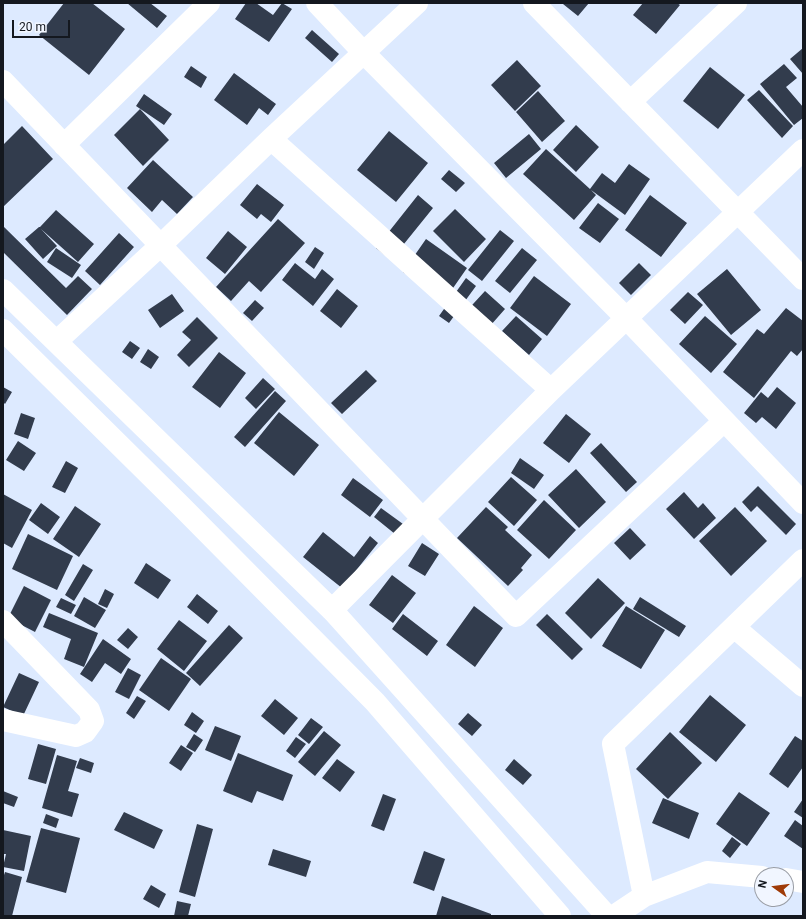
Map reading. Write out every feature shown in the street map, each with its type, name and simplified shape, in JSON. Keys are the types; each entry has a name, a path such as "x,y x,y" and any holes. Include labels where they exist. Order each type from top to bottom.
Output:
{"street":[{"path":"64,145 209,3"},
{"path":"317,3 363,52 627,319 803,503"},
{"path":"57,341 161,245 363,52 417,3"},
{"path":"534,3 803,279"},
{"path":"630,102 736,3"},
{"path":"3,81 516,616 724,421"},
{"path":"271,139 551,390"},
{"path":"332,610 551,390 803,150"},
{"path":"3,290 332,610 607,916"},
{"path":"3,330 181,506 375,702 560,916"},
{"path":"644,896 613,744 803,560"},
{"path":"3,621 89,710 93,721 85,732 76,736 3,720"},
{"path":"734,627 803,686"},
{"path":"614,916 644,896 707,872 754,876"}],"building":[{"path":"64,3 92,3 125,29 89,75 39,35"},
{"path":"127,3 150,3 167,16 157,28"},
{"path":"246,3 256,3 273,15 282,3 292,9 269,42 235,19"},
{"path":"563,3 589,3 578,16"},
{"path":"643,3 677,3 680,5 656,34 633,15"},
{"path":"312,30 339,54 332,62 305,38"},
{"path":"803,48 803,74 790,59"},
{"path":"517,60 541,86 515,111 491,85"},
{"path":"784,64 797,78 786,87 803,107 803,118 794,125 760,84"},
{"path":"191,66 207,77 201,88 184,77"},
{"path":"710,67 745,95 718,129 683,101"},
{"path":"234,73 276,104 268,115 259,108 247,125 214,100"},
{"path":"759,90 793,126 782,138 747,100"},
{"path":"538,91 565,121 542,142 516,112"},
{"path":"144,94 172,114 164,125 136,106"},
{"path":"140,109 169,140 143,166 114,135"},
{"path":"576,125 599,147 576,172 553,150"},
{"path":"22,126 53,159 3,207 3,145"},
{"path":"389,131 428,163 396,202 357,170"},
{"path":"529,134 541,149 506,178 494,163"},
{"path":"546,149 590,189 602,173 615,183 629,164 650,179 625,215 591,190 596,195 574,220 523,174"},
{"path":"153,160 193,197 177,214 162,200 152,212 127,188"},
{"path":"449,170 465,183 456,192 441,179"},
{"path":"257,184 284,205 271,222 261,214 257,219 240,205"},
{"path":"418,195 433,208 391,260 376,248"},
{"path":"650,195 687,223 661,257 625,230"},
{"path":"598,203 619,219 600,243 579,228"},
{"path":"455,209 486,239 464,262 433,231"},
{"path":"56,210 94,244 78,262 41,229 57,246 43,259 25,239 40,227"},
{"path":"278,219 305,243 261,292 249,281 231,301 216,287"},
{"path":"3,226 66,288 78,276 92,289 67,315 3,252"},
{"path":"500,230 514,241 482,281 468,270"},
{"path":"228,231 247,247 225,274 206,258"},
{"path":"119,233 134,247 100,285 85,271"},
{"path":"426,239 467,268 444,301 403,272"},
{"path":"315,247 324,253 314,269 305,262"},
{"path":"56,248 81,265 72,278 47,262"},
{"path":"522,248 537,260 510,293 495,281"},
{"path":"295,263 315,279 322,269 334,279 313,306 282,280"},
{"path":"639,263 651,275 631,295 619,283"},
{"path":"727,269 761,310 731,335 697,294"},
{"path":"534,276 571,304 547,336 510,308"},
{"path":"466,278 476,286 449,323 439,316"},
{"path":"337,289 358,306 341,328 320,311"},
{"path":"485,291 505,309 483,334 462,316"},
{"path":"688,292 703,305 685,324 670,310"},
{"path":"172,294 184,311 160,328 148,310"},
{"path":"255,300 264,308 252,321 243,313"},
{"path":"786,308 803,321 803,349 797,356 791,351 754,398 723,372 757,329 764,334"},
{"path":"516,316 542,339 529,355 502,331"},
{"path":"705,316 737,344 711,373 679,344"},
{"path":"197,317 218,338 189,367 177,355 191,340 182,332"},
{"path":"130,341 140,348 132,359 122,352"},
{"path":"148,349 159,357 151,369 140,362"},
{"path":"219,352 246,373 220,408 192,387"},
{"path":"366,370 377,381 342,414 331,403"},
{"path":"263,378 275,389 256,409 245,398"},
{"path":"3,387 12,392 5,404 3,402"},
{"path":"777,387 796,403 776,429 762,417 756,423 744,413 761,392 768,398"},
{"path":"275,391 286,401 245,447 234,437"},
{"path":"279,412 319,445 294,476 254,443"},
{"path":"21,413 35,418 28,439 14,434"},
{"path":"566,414 591,434 569,463 543,443"},
{"path":"18,441 36,453 24,471 6,460"},
{"path":"601,443 637,482 626,492 590,453"},
{"path":"520,458 544,475 534,489 511,473"},
{"path":"66,461 78,468 65,493 52,487"},
{"path":"576,469 606,502 579,528 548,495"},
{"path":"511,477 537,500 514,526 488,502"},
{"path":"353,478 383,500 370,517 341,495"},
{"path":"758,486 796,524 786,535 757,506 751,512 742,502"},
{"path":"684,492 698,508 703,503 716,518 694,539 666,509"},
{"path":"3,494 32,510 12,548 3,543"},
{"path":"544,500 576,530 549,559 517,530"},
{"path":"41,503 60,517 48,534 29,520"},
{"path":"75,506 101,524 79,557 53,539"},
{"path":"486,507 508,527 505,530 532,555 521,568 523,570 508,586 457,538"},
{"path":"735,507 767,541 731,576 699,541"},
{"path":"381,508 403,524 395,534 374,517"},
{"path":"630,528 646,545 630,560 614,543"},
{"path":"323,532 354,557 370,536 378,543 342,588 303,557"},
{"path":"28,534 73,556 57,590 12,569"},
{"path":"422,543 439,554 425,576 408,566"},
{"path":"146,563 171,580 158,599 134,583"},
{"path":"83,564 93,570 74,601 65,595"},
{"path":"392,575 416,593 393,623 369,605"},
{"path":"598,578 625,603 591,639 565,613"},
{"path":"24,586 51,600 35,632 8,618"},
{"path":"105,589 114,594 107,608 98,604"},
{"path":"197,594 218,611 208,624 187,607"},
{"path":"84,597 106,610 95,628 74,616"},
{"path":"640,597 686,626 679,637 633,609"},
{"path":"61,598 76,605 71,614 56,607"},
{"path":"474,606 503,628 475,667 446,645"},
{"path":"626,606 665,630 641,669 602,646"},
{"path":"49,613 98,633 84,667 64,659 71,639 43,627"},
{"path":"403,614 438,641 427,656 392,629"},
{"path":"547,614 583,649 572,660 536,625"},
{"path":"179,620 207,641 184,671 157,649"},
{"path":"229,625 243,638 200,686 186,673"},
{"path":"128,628 138,637 128,649 117,640"},
{"path":"103,639 131,659 121,674 105,663 92,682 80,674"},
{"path":"161,658 191,679 169,711 139,690"},
{"path":"128,668 141,675 129,699 115,692"},
{"path":"19,673 39,682 23,716 3,707"},
{"path":"710,695 746,725 716,762 679,732"},
{"path":"137,696 146,701 134,719 126,713"},
{"path":"275,699 298,718 284,735 261,716"},
{"path":"192,712 204,721 196,733 184,725"},
{"path":"468,713 482,725 472,736 458,724"},
{"path":"311,718 323,727 309,744 298,735"},
{"path":"215,726 241,736 231,761 205,750"},
{"path":"324,731 341,745 315,776 298,762"},
{"path":"670,732 702,763 668,799 636,769"},
{"path":"194,734 203,740 195,752 186,747"},
{"path":"795,736 803,741 803,767 788,788 769,774"},
{"path":"296,737 306,744 295,758 286,751"},
{"path":"38,744 56,749 46,784 28,779"},
{"path":"181,745 193,753 181,771 169,763"},
{"path":"238,753 293,775 283,801 257,791 252,803 223,791"},
{"path":"57,755 77,761 68,791 79,794 72,817 42,808"},
{"path":"80,758 94,763 91,773 76,768"},
{"path":"337,759 355,772 340,792 322,778"},
{"path":"514,759 532,775 523,785 505,770"},
{"path":"3,791 18,797 14,807 3,803"},
{"path":"739,792 770,813 747,846 716,824"},
{"path":"383,794 396,799 384,831 371,826"},
{"path":"663,798 699,813 689,839 652,823"},
{"path":"803,799 803,818 794,812"},
{"path":"124,812 163,830 154,849 114,830"},
{"path":"46,814 59,819 56,828 43,823"},
{"path":"795,820 803,826 803,849 784,836"},
{"path":"197,824 213,829 195,897 179,892"},
{"path":"41,828 80,838 66,893 26,882"},
{"path":"3,830 31,836 24,871 3,867 6,854 3,854"},
{"path":"732,837 741,844 730,858 722,851"},
{"path":"273,849 311,861 306,877 268,865"},
{"path":"424,851 445,859 434,891 413,883"},
{"path":"5,872 22,877 12,916 3,916 3,878"},
{"path":"151,885 166,894 159,908 143,899"},
{"path":"442,896 491,914 491,916 436,916"},
{"path":"177,901 191,904 188,916 174,916"}]}
